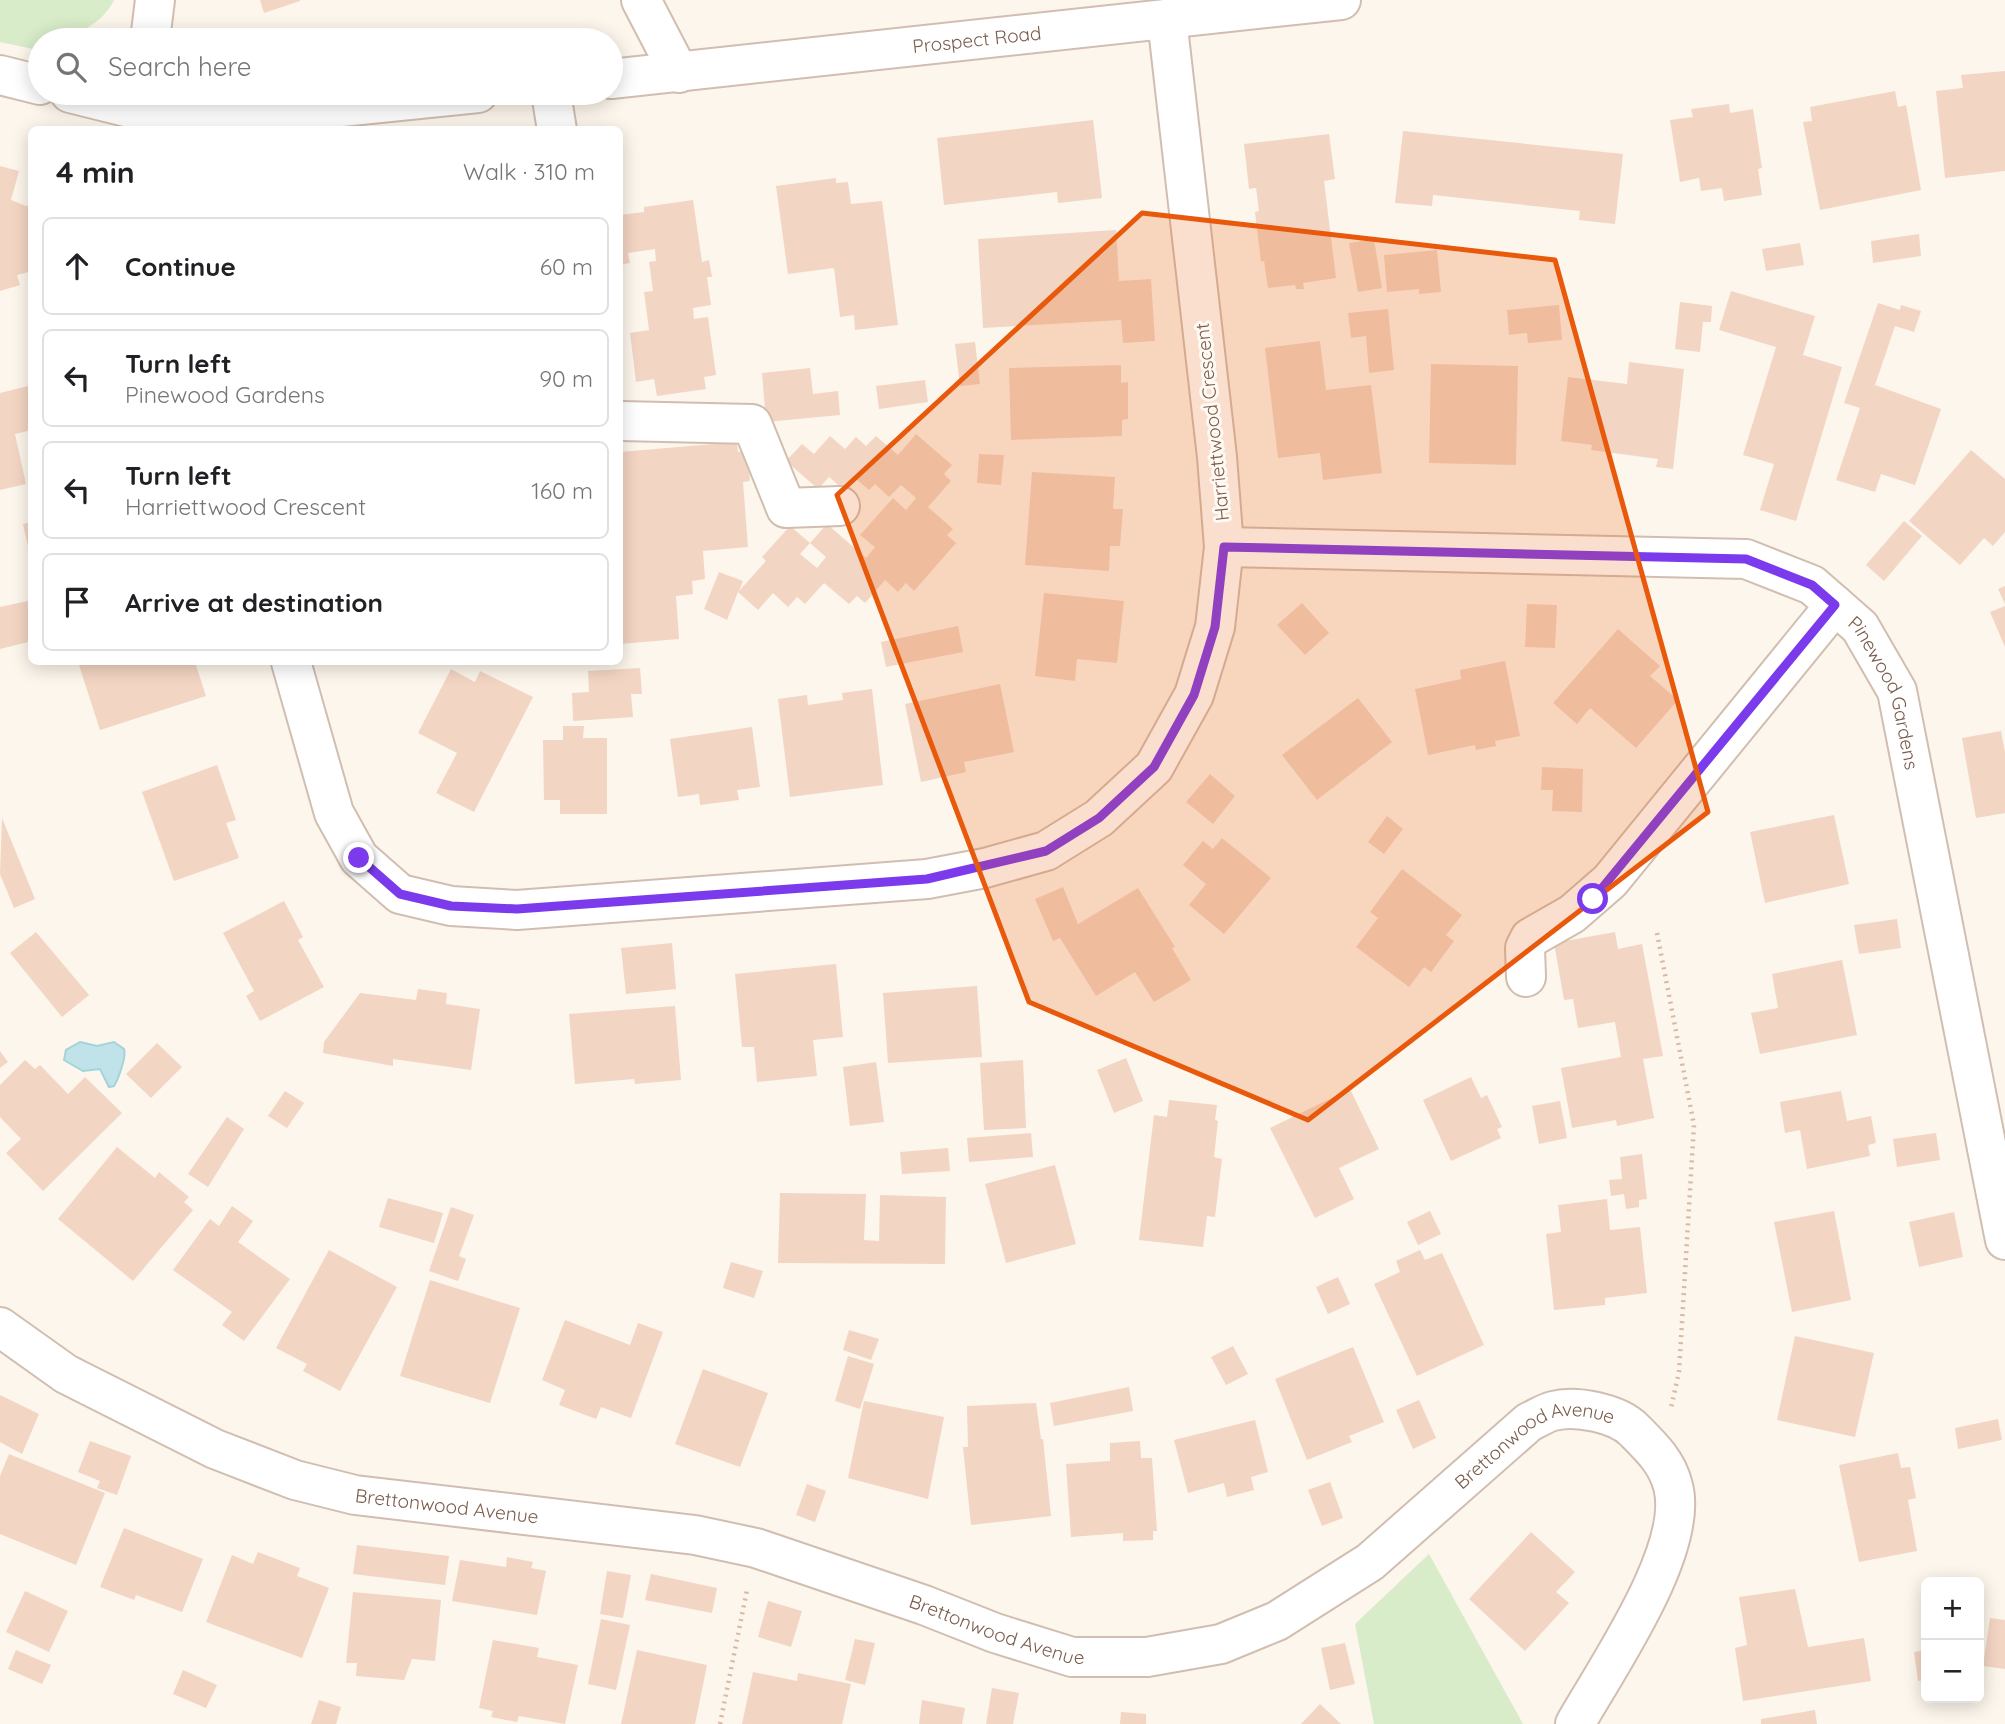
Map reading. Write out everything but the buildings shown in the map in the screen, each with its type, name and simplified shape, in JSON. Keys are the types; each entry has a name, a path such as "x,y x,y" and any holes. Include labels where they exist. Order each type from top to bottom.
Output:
{"street":[{"path":"152,28 155,0"},
{"path":"641,0 679,73"},
{"name":"Prospect Road","path":"623,78 679,73 1073,15 1167,19 1341,0"},
{"name":"Harriettwood Crescent","path":"292,665 334,813 359,858 400,894 451,906 517,909 927,879 1046,851 1099,818 1154,767 1194,695 1215,627 1224,547 1217,457 1167,19"},
{"path":"0,75 28,82"},
{"path":"117,105 141,111 292,111 354,105"},
{"path":"553,105 556,126"},
{"path":"623,421 751,424 786,508 840,506"},
{"name":"Pinewood Gardens","path":"1224,547 1746,559 1812,585 1860,627 1897,691 2005,1240"},
{"path":"1526,977 1525,948 1530,938 1572,914 1610,881 1835,605"},
{"name":"Brettonwood Avenue","path":"0,1327 66,1374 215,1449 295,1480 355,1495 661,1530 756,1548 924,1605 995,1633 1072,1657 1147,1657 1221,1644 1277,1621 1370,1562 1529,1422 1554,1411 1594,1411 1629,1425 1661,1457 1674,1487 1675,1526 1657,1579 1575,1724"}],"path":[{"path":"1657,933 1694,1125 1679,1372 1661,1457"},
{"path":"720,1724 756,1548"}],"highlighted area":[{"path":"1142,213 1555,260 1708,812 1308,1120 1029,1002 837,495"}],"green space":[{"path":"0,0 114,0 101,18 87,28 28,28 28,48 0,42"},
{"path":"1429,1554 1523,1724 1374,1724 1355,1624"}],"water":[{"path":"80,1042 97,1046 114,1042 124,1049 123,1062 114,1086 109,1087 100,1069 83,1071 64,1060 66,1050"}],"route":[{"path":"359,858 400,894 451,906 517,909 927,879 985,868 1046,851 1099,818 1154,767 1194,695 1215,627 1224,547 1746,559 1812,585 1835,605 1593,899"}]}
